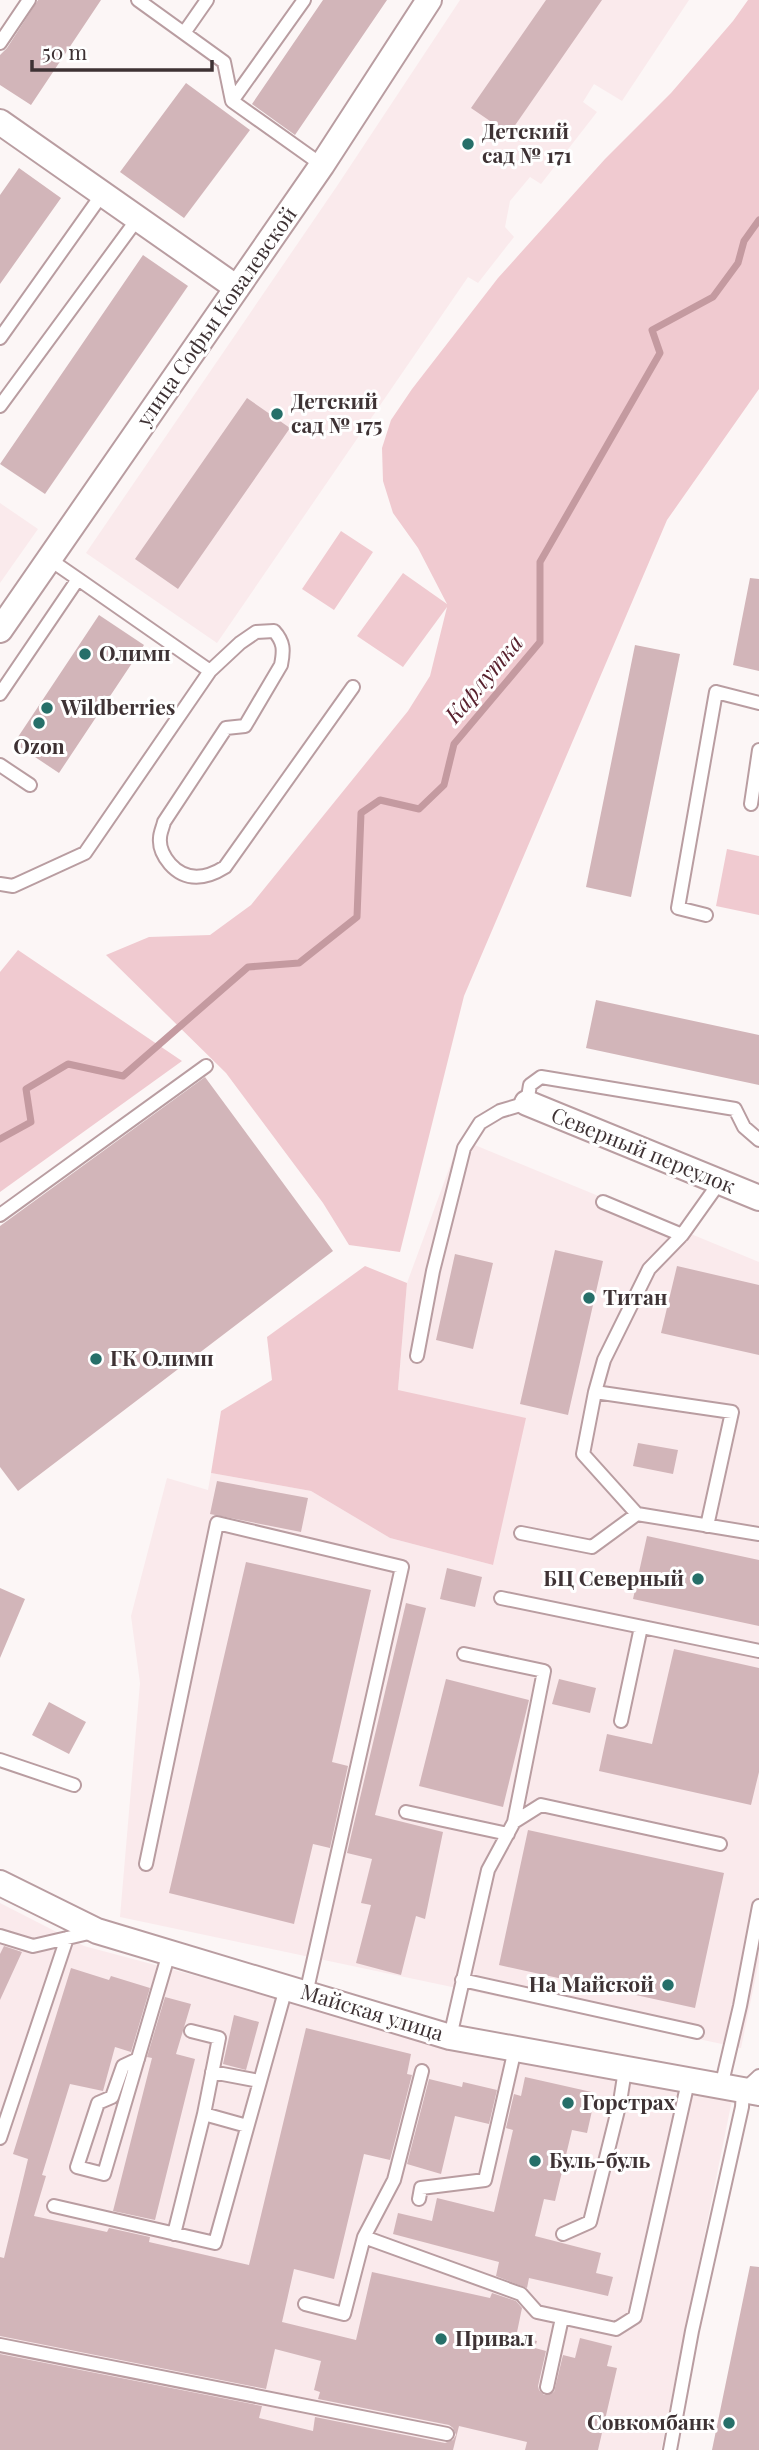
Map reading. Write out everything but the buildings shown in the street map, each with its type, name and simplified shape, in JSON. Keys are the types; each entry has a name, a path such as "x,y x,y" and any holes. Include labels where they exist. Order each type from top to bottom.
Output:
{"street":[{"name":"улица Софьи Ковалевской","path":"0,630 322,165 429,0"},
{"path":"0,122 237,288"},
{"name":"Северный переулок","path":"527,1103 759,1198"},
{"name":"Майская улица","path":"0,1883 97,1931 450,2037 688,2082 745,2087"}],"lane":[{"path":"0,43 29,0"},
{"path":"138,0 224,62 232,101 322,165"},
{"path":"184,33 207,0"},
{"path":"232,101 304,0"},
{"path":"0,338 103,193"},
{"path":"0,406 138,218"},
{"path":"49,558 211,671"},
{"path":"0,694 78,579"},
{"path":"0,884 13,886 85,853 211,671 240,643 256,632 274,631 282,640 284,654 281,665 245,726 226,729 164,822 160,848 176,871 190,877 215,873 225,867 353,687"},
{"path":"706,915 678,908 716,692 759,703"},
{"path":"751,804 759,750"},
{"path":"0,765 30,785"},
{"path":"0,1215 206,1066"},
{"path":"417,1356 433,1271 464,1148 480,1123 500,1111 527,1103 530,1085 541,1077 735,1109 744,1128 759,1140"},
{"path":"719,1183 682,1234 649,1269 604,1360 583,1454 637,1514 759,1534"},
{"path":"603,1202 682,1234"},
{"path":"595,1392 732,1412 707,1526"},
{"path":"521,1533 592,1547 637,1514"},
{"path":"54,2206 215,2243 259,2081 296,1991 402,1567 216,1523 146,1864"},
{"path":"501,1598 759,1651"},
{"path":"621,1721 641,1627"},
{"path":"450,2037 488,1870 511,1828 544,1671 464,1654"},
{"path":"0,1760 74,1784"},
{"path":"406,1812 511,1828 541,1805 720,1844"},
{"path":"670,2450 692,2331 742,2107 745,2087 740,2006 759,1906"},
{"path":"0,1936 33,1946 97,1931"},
{"path":"0,2138 67,1938"},
{"path":"138,2059 122,2066 112,2097 98,2103 78,2167 104,2174 138,2059 169,1953"},
{"path":"463,1980 697,2032"},
{"path":"174,2234 204,2114 219,2038 191,2031"},
{"path":"419,2199 421,2188 485,2180 515,2049"},
{"path":"563,2234 590,2222 620,2102 625,2070"},
{"path":"305,2304 344,2314 364,2237 394,2180 422,2071"},
{"path":"212,2072 259,2081"},
{"path":"364,2237 521,2294 537,2312 616,2329 635,2317 688,2082"},
{"path":"204,2114 247,2126"},
{"path":"547,2387 562,2318"},
{"path":"0,2345 447,2434"}],"shaded area":[{"path":"460,0 689,0 622,101 594,84 583,102 597,112 541,184 530,177 510,201 505,227 514,237 478,283 468,277 217,643 86,553 337,186"},
{"path":"748,0 759,0 759,389 667,520 464,996 400,1252 349,1245 323,1203 226,1073 106,955 149,937 210,935 251,905 408,711 430,676 447,607 403,667 357,636 403,573 447,604 418,548 393,513 383,481 382,448 391,420 498,278 605,159 671,93"},
{"path":"0,503 38,529 0,583"},
{"path":"341,531 373,552 334,610 302,589"},
{"path":"727,849 759,856 759,915 716,906"},
{"path":"18,950 182,1061 0,1192 0,972"},
{"path":"460,1139 759,1262 759,1961 741,2048 120,1917 140,1683 131,1616 167,1478 208,1490 211,1473 311,1491 390,1538 493,1565 398,1390 407,1283"},
{"path":"365,1266 407,1283 398,1390 526,1418 493,1565 390,1538 311,1491 211,1473 221,1411 272,1380 267,1337"},
{"path":"0,1903 84,1946 283,1999 732,2100 661,2450 0,2450"}],"waterway":[{"name":"Карлутка","path":"0,1139 31,1122 26,1089 68,1064 123,1076 248,967 299,963 357,917 361,813 380,800 419,809 444,785 454,744 540,642 540,562 660,353 652,330 713,297 738,263 744,241 759,220"}],"place":[{"name":"Детский сад № 171","path":"468,144"},
{"name":"Детский сад № 175","path":"277,414"},
{"name":"Олимп","path":"85,654"},
{"name":"Wildberries","path":"47,708"},
{"name":"Ozon","path":"39,723"},
{"name":"Титан","path":"589,1298"},
{"name":"ГК Олимп","path":"96,1359"},
{"name":"БЦ Северный","path":"698,1579"},
{"name":"На Майской","path":"668,1985"},
{"name":"Горстрах","path":"568,2103"},
{"name":"Буль-буль","path":"535,2161"},
{"name":"Привал","path":"441,2339"},
{"name":"Совкомбанк","path":"729,2423"}]}
